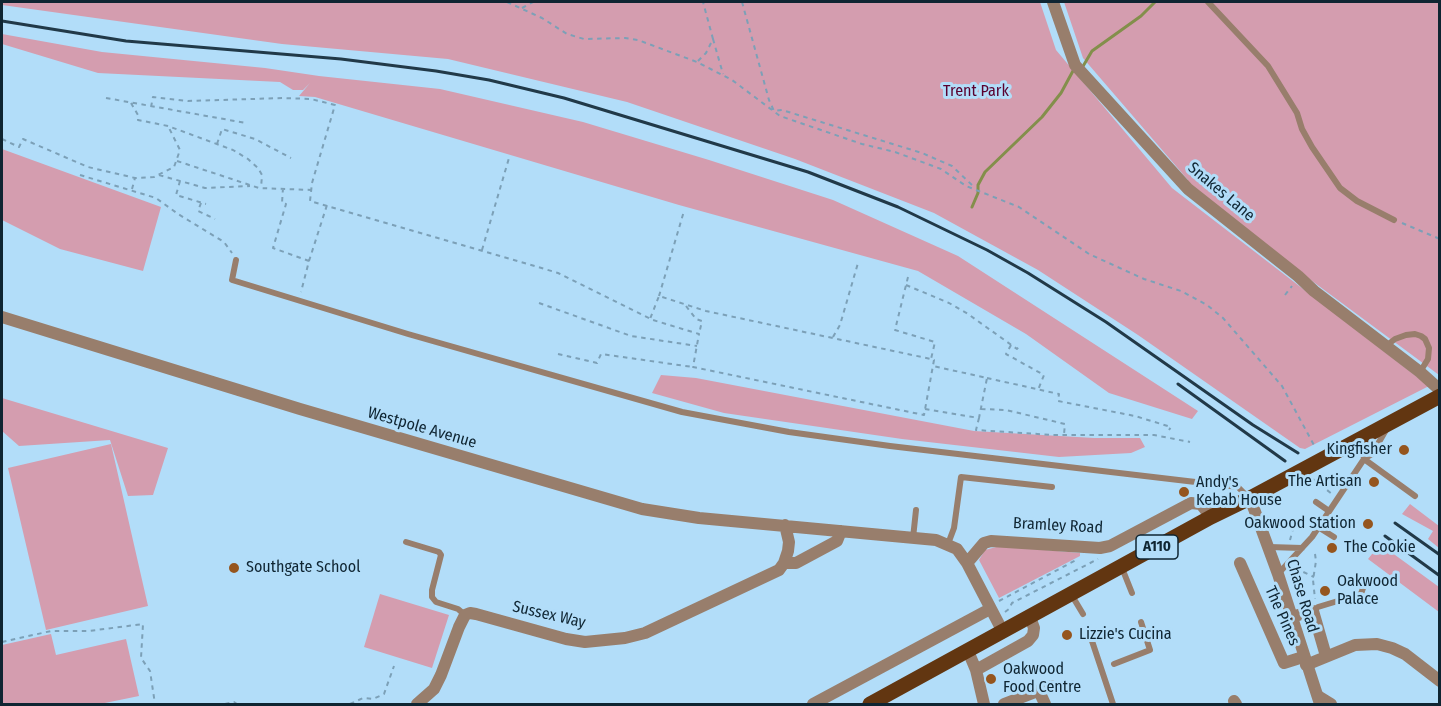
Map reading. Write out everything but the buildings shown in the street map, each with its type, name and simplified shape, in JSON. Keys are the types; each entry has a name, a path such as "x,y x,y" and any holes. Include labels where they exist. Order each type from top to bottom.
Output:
{"main road":[{"name":"A110","path":"870,705 1211,517 1440,396"}],"street":[{"name":"Snakes Lane","path":"1053,2 1075,65 1188,189 1440,390"},
{"name":"Westpole Avenue","path":"2,317 300,409 642,509 671,515 842,531"},
{"name":"Chase Road","path":"1250,498 1269,547 1319,700"},
{"name":"Bramley Road","path":"967,562 984,543 991,541 1100,548 1110,546 1191,503 1201,504 1211,517"},
{"path":"784,563 789,542 785,525"},
{"path":"842,531 936,540 957,549 994,605 1003,632"},
{"name":"Sussex Way","path":"465,615 476,614 566,639 585,642 625,638 645,633 682,617 779,570 784,563 796,563 837,541 842,531"},
{"name":"The Pines","path":"1240,563 1284,663 1305,661"},
{"path":"813,705 994,605"},
{"path":"1291,617 1313,610 1326,656"},
{"path":"417,705 434,689 465,615"},
{"path":"976,670 1028,641 1033,635 1034,628 1030,617"},
{"path":"1305,661 1355,645 1377,644 1405,654 1440,681"},
{"path":"968,651 976,670 984,705"},
{"path":"1004,705 1045,688 1045,705"},
{"path":"1319,700 1331,705"}],"lane":[{"path":"1208,2 1268,66 1297,113 1302,129 1312,147 1340,188 1357,201 1394,220"},
{"path":"236,260 232,280 682,412 789,432 890,446 1238,487 1250,498"},
{"path":"1386,346 1406,335 1414,334 1425,339 1428,359 1420,372"},
{"path":"1278,574 1303,548 1364,459 1372,454 1389,424"},
{"path":"1357,441 1364,459 1415,496"},
{"path":"948,544 954,528 961,477 1052,487"},
{"path":"1316,502 1329,511"},
{"path":"913,538 916,510"},
{"path":"1318,527 1334,537"},
{"path":"406,542 439,552 441,555 432,597 436,602 458,609 465,615"},
{"path":"1269,547 1303,548"},
{"path":"1121,567 1131,592"},
{"path":"1313,610 1360,594 1366,579"},
{"path":"1071,594 1083,614"},
{"path":"1114,664 1150,650 1140,622"},
{"path":"1092,641 1113,705"}],"path":[{"path":"507,2 542,18 567,34 584,39 638,40 697,62 723,75 780,116 941,169 966,186 1019,207 1089,254 1144,279 1181,291 1207,305 1223,318 1282,386 1315,447"},
{"path":"522,8 533,2"},
{"path":"703,2 723,75"},
{"path":"742,2 774,111"},
{"path":"697,62 706,53 713,39"},
{"path":"151,107 153,97 188,101 311,99 335,105 309,201 558,273 650,319 699,334"},
{"path":"106,98 246,123"},
{"path":"131,104 138,115 138,120 168,126 233,150 258,168 262,175 261,188"},
{"path":"774,111 782,110 922,153 952,166 975,189"},
{"path":"2,139 19,147 23,140 88,166 135,178 154,177 174,167 180,150 168,126"},
{"path":"217,144 222,129 255,139 291,158"},
{"path":"482,250 509,158"},
{"path":"176,161 261,188 311,190"},
{"path":"80,175 156,198 224,242 236,260"},
{"path":"159,175 205,188 254,186"},
{"path":"132,190 135,178"},
{"path":"180,181 176,195 206,204"},
{"path":"283,188 282,202 286,204 273,248 309,261"},
{"path":"201,203 198,211 215,219"},
{"path":"299,300 327,205"},
{"path":"650,319 684,212"},
{"path":"1394,220 1440,239"},
{"path":"833,337 840,325 858,263"},
{"path":"908,277 895,330 935,342 931,359"},
{"path":"906,285 959,309 1017,350 1020,345"},
{"path":"558,354 597,363 601,354 693,367 924,415 934,360 706,311 659,296"},
{"path":"539,303 631,336 697,346"},
{"path":"685,305 696,320 702,321 693,367"},
{"path":"1011,345 1006,354 1044,375 1038,390"},
{"path":"933,366 1059,394 1058,401 1135,416 1170,427 1169,430"},
{"path":"987,378 976,430 1064,435 1154,435 1190,442"},
{"path":"925,408 979,418"},
{"path":"981,410 1006,410 1065,424 1064,435"},
{"path":"1312,479 1337,499"},
{"path":"994,605 1082,557"},
{"path":"2,642 51,631 89,631 143,624 141,658 150,671 155,705"},
{"path":"350,705 363,698 373,699 384,694 394,666"},
{"path":"225,705 234,702 237,705"}],"green space":[{"name":"Trent Park","path":"2,2 1040,2 1056,50 1172,188 1429,386 1305,449 1300,448 1138,335 1038,270 934,213 795,159 627,102 448,59 282,44 2,5"},
{"path":"1064,2 1439,2 1439,375 1188,189 1188,180 1083,58"},
{"path":"2,34 102,52 265,68 440,89 583,122 709,160 833,200 958,256 1198,411 1192,419 1109,393 1026,334 918,271 679,205 315,97 299,96 310,83 303,90 293,90 280,82 98,73 2,44"},
{"path":"2,149 161,207 143,271 60,249 2,220"},
{"path":"661,375 696,378 974,431 1094,438 1140,438 1145,447 1131,453 1059,457 902,439 724,413 652,393"},
{"path":"2,398 168,448 153,495 128,496 110,440 19,446 2,431"},
{"path":"111,444 148,606 46,630 8,468"},
{"path":"1410,504 1439,526 1439,548 1428,539 1433,531 1402,514"},
{"path":"1380,544 1439,587 1439,612 1368,559"},
{"path":"1000,546 1080,553 1080,556 999,598 979,560 985,550"},
{"path":"380,594 449,615 432,668 364,647"},
{"path":"51,634 56,655 126,639 139,696 100,704 2,704 2,645"}],"waterway":[{"path":"1082,68 1092,51 1141,16 1155,2"},
{"path":"972,207 978,193 978,185 985,172 1042,117 1061,93 1074,69"}],"railway":[{"path":"2,21 126,41 341,59 489,80 564,98 808,172 898,207 987,250 1028,273 1106,322 1253,425 1298,453"},
{"path":"1178,384 1285,461"},
{"path":"1395,523 1440,555"},
{"path":"1385,536 1440,576"}],"place":[{"name":"Kingfisher","path":"1404,450"},
{"name":"The Artisan","path":"1374,482"},
{"name":"Andy's Kebab House","path":"1184,492"},
{"name":"Oakwood Station","path":"1368,524"},
{"name":"The Cookie","path":"1332,548"},
{"name":"Southgate School","path":"234,568"},
{"name":"Oakwood Palace","path":"1325,591"},
{"name":"Lizzie's Cucina","path":"1067,635"},
{"name":"Oakwood Food Centre","path":"991,679"}]}
